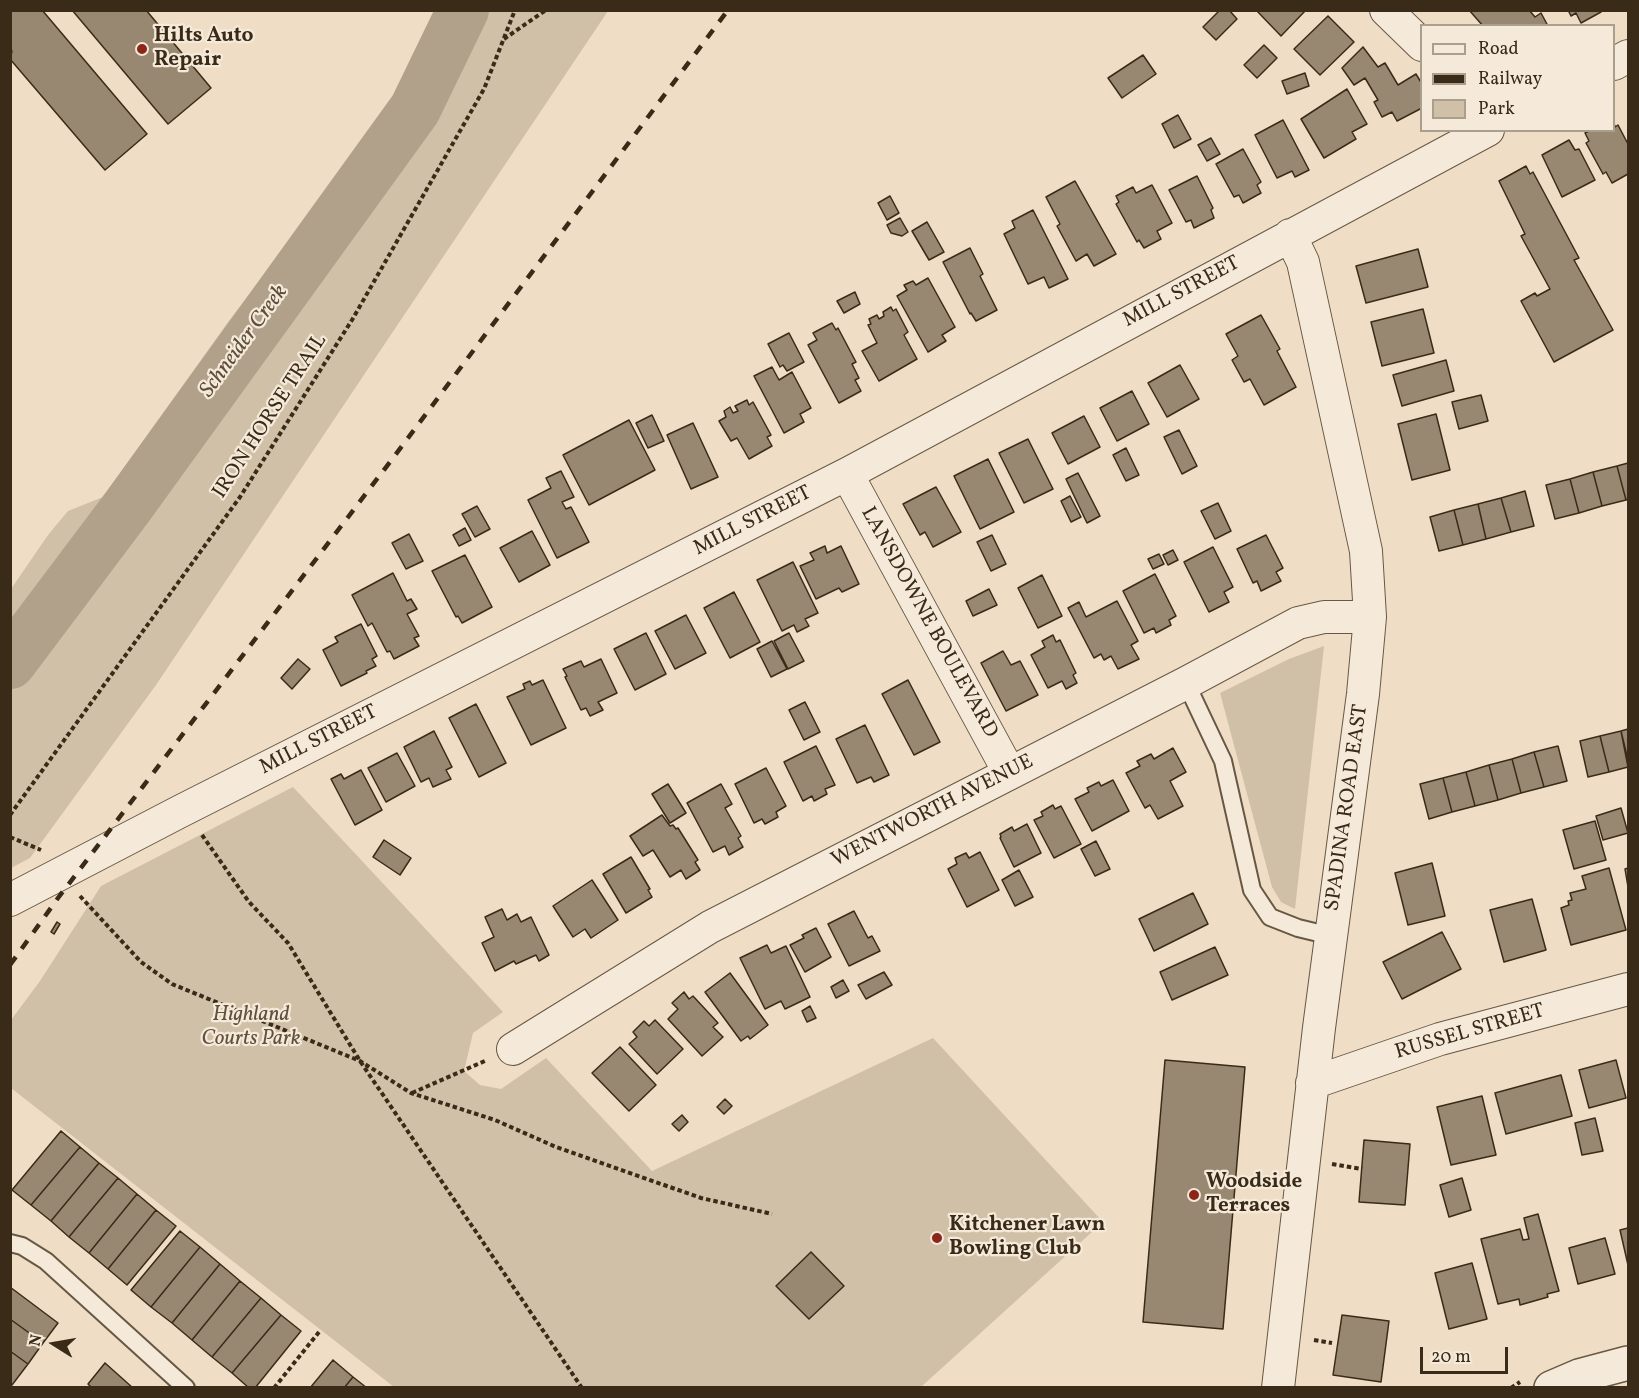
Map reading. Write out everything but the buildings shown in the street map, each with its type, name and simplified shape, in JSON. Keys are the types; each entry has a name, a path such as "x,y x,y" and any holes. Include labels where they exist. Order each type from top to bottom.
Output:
{"street":[{"path":"1386,10 1420,43"},
{"path":"1615,63 1629,56"},
{"name":"MILL STREET","path":"10,900 847,474 1484,132"},
{"name":"SPADINA ROAD EAST","path":"1278,1388 1312,1083 1363,694 1370,617 1366,551 1303,262 1290,235"},
{"name":"LANSDOWNE BOULEVARD","path":"847,474 1009,772"},
{"name":"WENTWORTH AVENUE","path":"513,1049 710,927 1186,683 1298,623 1324,617 1370,617"},
{"name":"RUSSEL STREET","path":"1312,1083 1440,1039 1629,989"},
{"path":"1551,1388 1579,1376 1629,1363"}],"lane":[{"path":"1186,683 1223,761 1252,890 1270,917 1298,928 1331,936"},
{"path":"10,1243 22,1246 46,1261 186,1388"}],"path":[{"name":"IRON HORSE TRAIL","path":"10,815 240,497 352,320 484,89 514,10"},
{"path":"503,39 546,10"},
{"path":"196,826 249,902 288,943 360,1061 582,1388"},
{"path":"10,837 46,853"},
{"path":"76,888 82,900 141,962 172,984 360,1061 411,1093 495,1120 556,1147 701,1198 772,1214"},
{"path":"411,1093 513,1049"},
{"path":"1328,1164 1362,1169"},
{"path":"1233,1209 1263,1210"},
{"path":"274,1388 319,1332"},
{"path":"1311,1340 1332,1343"}],"green space":[{"path":"442,11 608,11 156,685 30,858 11,868 11,589 48,535 68,511 103,497 228,322 405,82 427,47"},
{"path":"1324,646 1295,909 1281,902 1272,887 1220,693 1289,659"},
{"name":"Highland Courts Park","path":"293,787 503,1012 473,1033 464,1071 480,1085 501,1089 546,1058 652,1171 933,1038 1103,1222 921,1387 394,1387 11,1088 11,1020 40,981 101,886"}],"waterway":[{"name":"Schneider Creek","path":"10,663 128,506 415,109 463,10"}],"railway":[{"path":"10,965 58,898 393,458 728,10"}],"place":[{"name":"Hilts Auto Repair","path":"142,49"},
{"name":"Woodside Terraces","path":"1194,1195"},
{"name":"Kitchener Lawn Bowling Club","path":"937,1238"}]}
